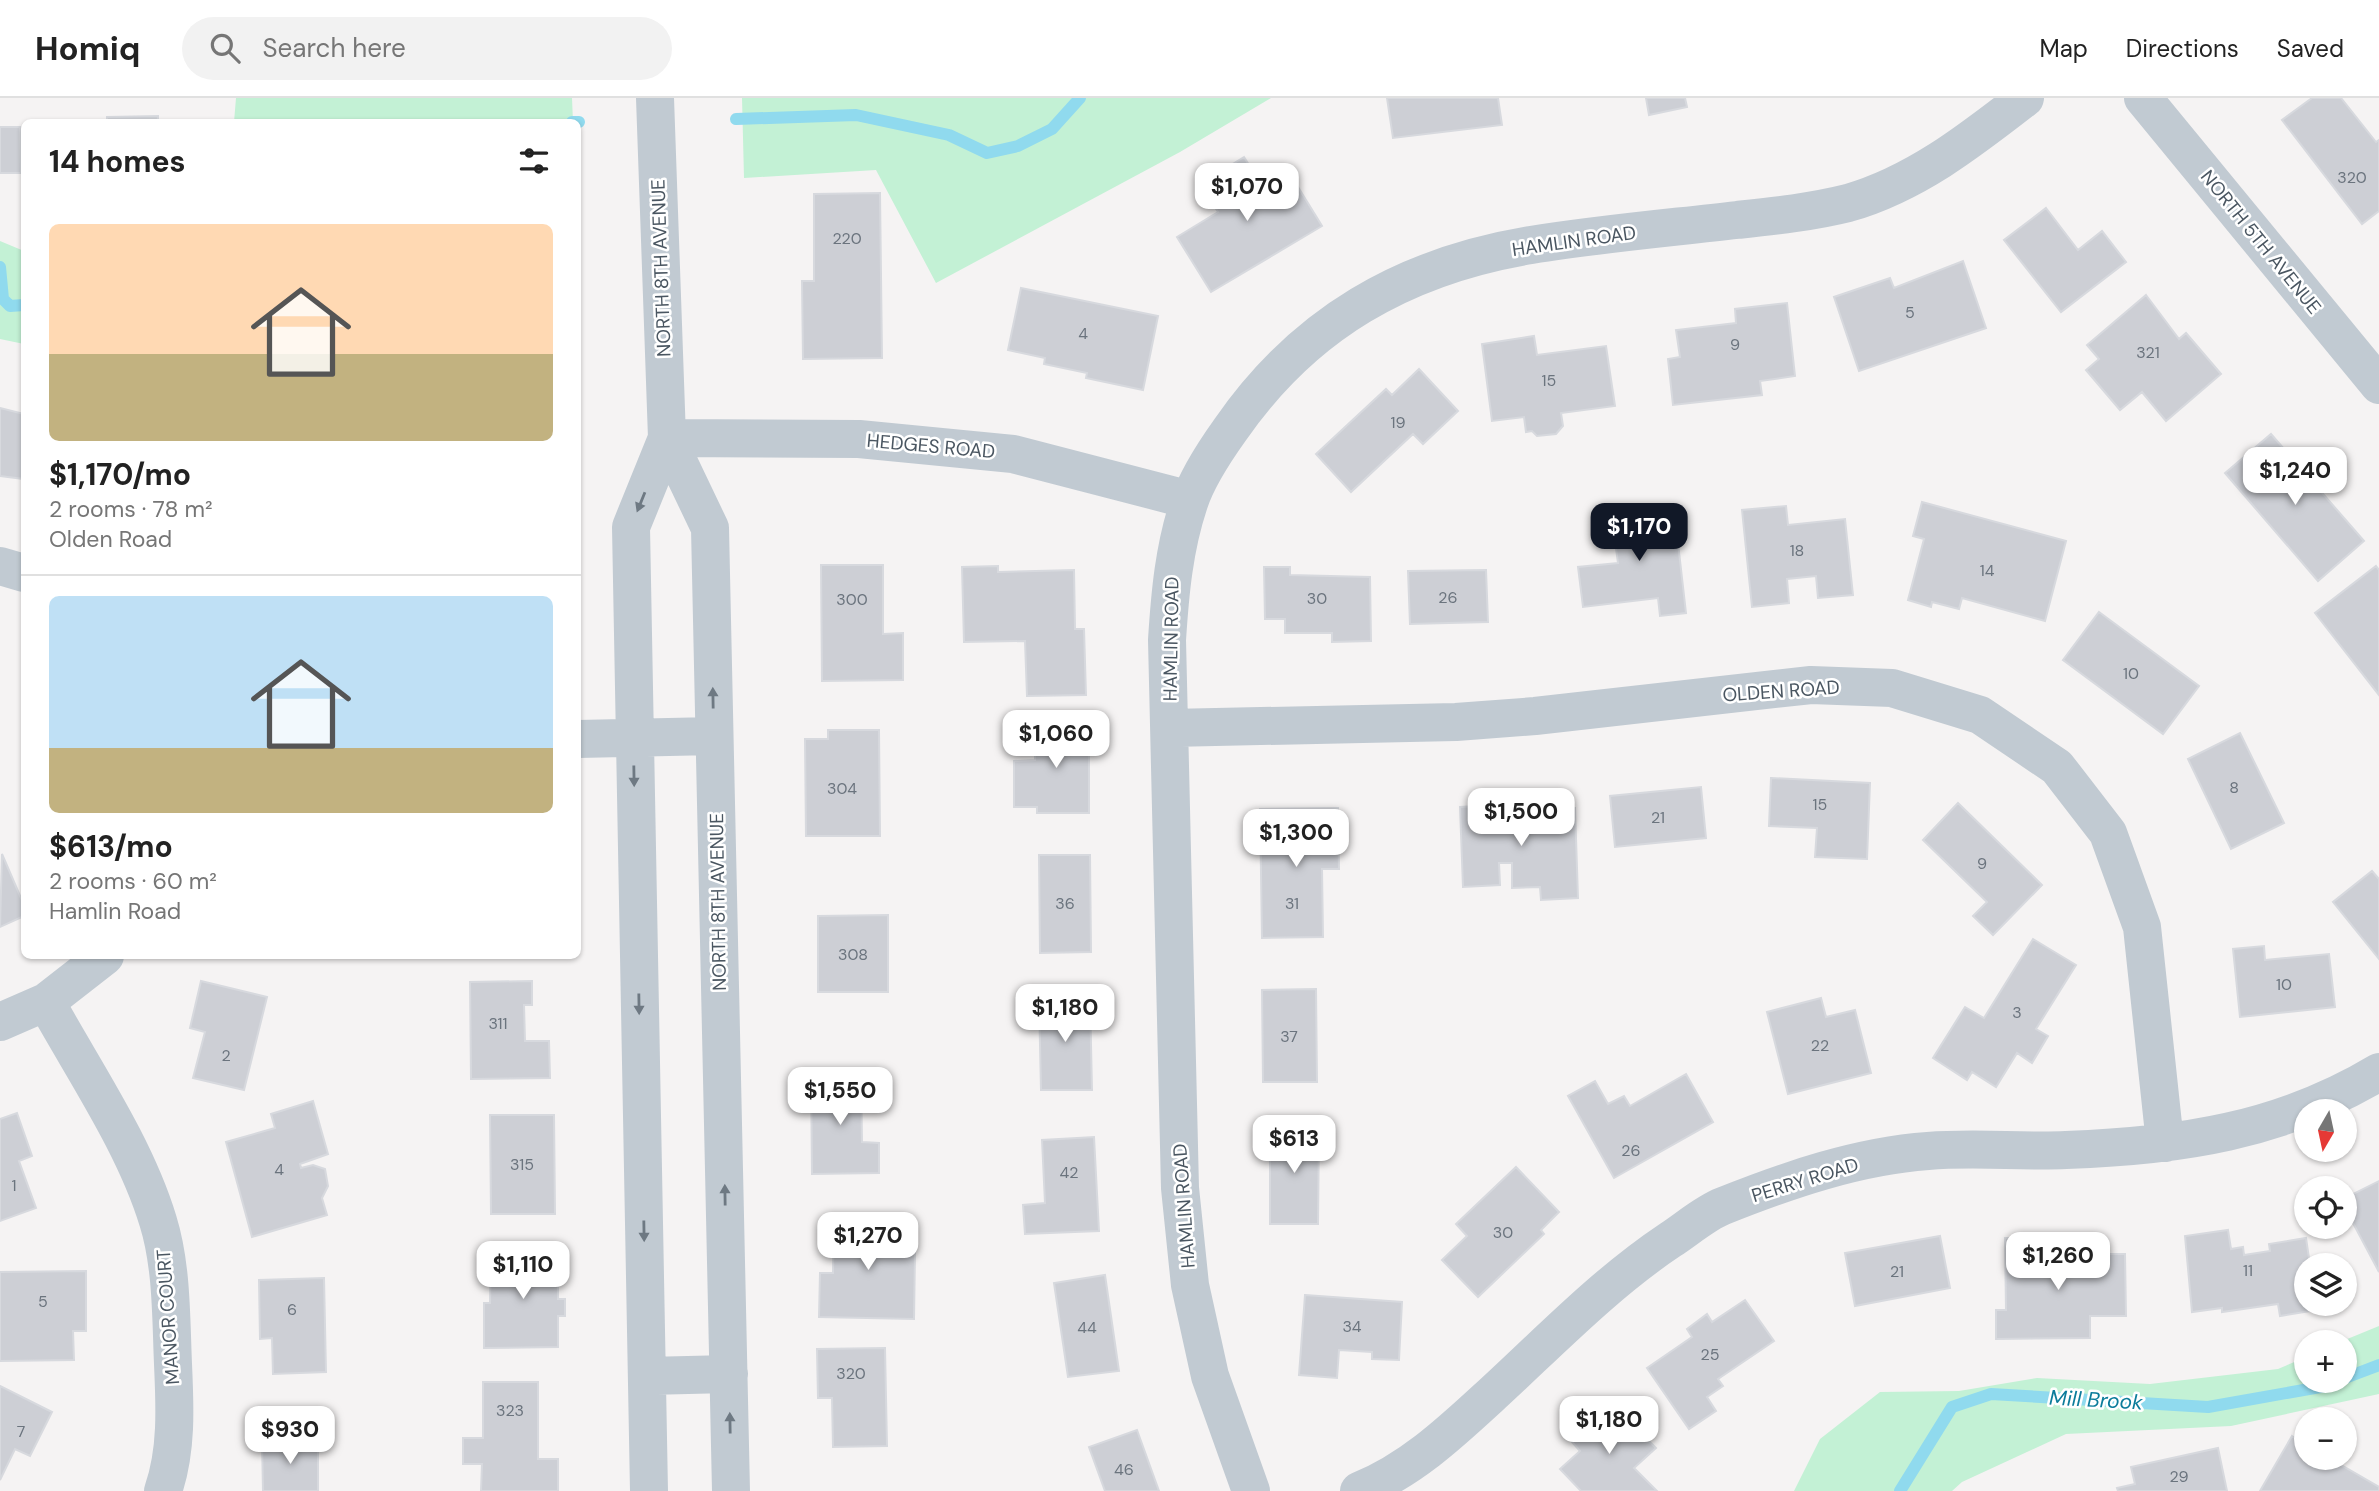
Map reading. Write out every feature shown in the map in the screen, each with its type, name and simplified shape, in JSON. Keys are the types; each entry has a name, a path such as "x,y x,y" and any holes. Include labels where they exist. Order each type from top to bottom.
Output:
{"street":[{"name":"NORTH 8TH AVENUE","path":"655,98 667,439 710,528 732,1491"},
{"name":"HAMLIN ROAD","path":"1251,1491 1210,1376 1190,1285 1180,1188 1167,640 1172,565 1189,500 1220,444 1258,389 1305,344 1365,300 1424,274 1475,257 1531,245 1793,213 1849,202 1906,179 1955,152 2025,98"},
{"name":"NORTH 5TH AVENUE","path":"2143,98 2379,385"},
{"name":"NORTH 8TH AVENUE","path":"649,1491 631,527 667,439"},
{"name":"HEDGES ROAD","path":"667,439 859,439 1013,454 1189,500"},
{"path":"0,566 21,572"},
{"name":"OLDEN ROAD","path":"1170,728 1469,721 1811,685 1892,688 1980,715 2057,767 2108,832 2142,927 2165,1143"},
{"path":"581,739 714,736"},
{"path":"0,1023 46,1002 101,959"},
{"name":"MANOR COURT","path":"46,1002 141,1175 159,1223 170,1296 174,1391 172,1465 163,1491"},
{"name":"PERRY ROAD","path":"1359,1491 1414,1461 1451,1432 1637,1262 1720,1207 1830,1168 1927,1151 2066,1150 2165,1143 2226,1134 2289,1116 2352,1088 2379,1072"},
{"path":"647,1376 729,1374"}],"green space":[{"path":"236,98 572,98 573,119 234,119"},
{"path":"742,98 1271,98 1180,152 936,283 876,170 744,178"},
{"path":"0,241 21,250 21,343 0,339"},
{"path":"2379,1326 2379,1394 2319,1407 2294,1407 2294,1412 2231,1426 2066,1434 1962,1482 1952,1491 1794,1491 1820,1439 1880,1392 1959,1391 2037,1378 2150,1384 2278,1369 2294,1362 2294,1393 2357,1393 2357,1335"}],"building":[{"path":"1387,98 1498,98 1502,125 1393,138"},
{"path":"1646,98 1685,98 1687,107 1649,115"},
{"path":"2312,98 2341,98 2376,142 2379,140 2379,211 2362,224 2282,120"},
{"path":"158,116 158,119 107,119"},
{"path":"0,127 20,127 21,173 0,173"},
{"path":"1244,157 1261,184 1287,169 1322,226 1211,292 1177,237 1218,212 1200,184"},
{"path":"880,193 882,358 803,359 802,281 814,281 814,194"},
{"path":"2046,208 2078,250 2102,231 2126,262 2061,312 2004,240"},
{"path":"1963,261 1986,328 1859,371 1834,297 1890,278 1894,288"},
{"path":"1021,288 1158,316 1143,390 1086,378 1087,373 1044,364 1045,358 1008,350"},
{"path":"2146,295 2179,339 2186,333 2221,374 2166,421 2142,392 2120,410 2086,370 2099,359 2087,345"},
{"path":"1787,303 1795,376 1760,381 1762,395 1673,405 1668,359 1680,357 1676,330 1736,323 1735,309"},
{"path":"1534,336 1537,355 1606,346 1615,406 1561,413 1563,426 1556,434 1537,436 1532,431 1526,432 1524,417 1492,421 1482,344"},
{"path":"1419,369 1458,411 1423,444 1413,434 1351,492 1316,454 1386,389 1392,395"},
{"path":"0,408 21,413 21,479 0,476"},
{"path":"2271,434 2364,541 2318,581 2225,473"},
{"path":"1922,502 2066,541 2045,621 1962,598 1959,609 1932,602 1931,607 1908,600 1924,539 1913,536"},
{"path":"1786,506 1788,525 1845,519 1853,595 1818,598 1816,576 1787,579 1789,603 1752,607 1742,510"},
{"path":"1674,508 1686,613 1660,616 1658,598 1583,607 1578,567 1618,563 1615,541 1606,542 1603,516"},
{"path":"821,565 883,565 883,634 903,633 903,680 822,681"},
{"path":"998,566 998,572 1074,570 1075,629 1084,629 1086,695 1027,696 1025,641 964,642 962,567"},
{"path":"2376,566 2379,570 2379,695 2315,613"},
{"path":"1264,567 1290,567 1290,575 1370,577 1371,641 1332,642 1332,633 1285,633 1285,619 1265,619"},
{"path":"1486,570 1488,622 1410,624 1408,571"},
{"path":"2099,612 2199,686 2163,734 2063,660"},
{"path":"1035,721 1089,721 1089,813 1037,813 1037,807 1014,807 1014,761 1035,760"},
{"path":"828,730 879,730 880,836 806,836 805,739 828,739"},
{"path":"2240,733 2284,823 2231,849 2188,759"},
{"path":"1771,778 1870,783 1867,859 1815,857 1817,828 1769,826"},
{"path":"1701,787 1706,838 1615,847 1610,796"},
{"path":"1958,803 2042,885 1993,935 1973,916 1987,902 1923,840"},
{"path":"1512,804 1512,808 1525,810 1575,808 1578,898 1541,900 1540,887 1512,888 1512,863 1499,863 1500,885 1463,887 1460,807"},
{"path":"1338,808 1339,869 1322,869 1323,937 1262,938 1260,809"},
{"path":"2,854 21,898 21,917 0,927"},
{"path":"1039,855 1090,855 1091,952 1040,953"},
{"path":"2372,871 2379,879 2379,959 2333,902"},
{"path":"888,915 888,992 818,992 818,916"},
{"path":"2033,939 2076,965 2036,1029 2048,1036 2032,1063 2017,1053 1996,1087 1972,1072 1967,1080 1933,1058 1965,1007 1984,1018"},
{"path":"2264,946 2265,960 2329,954 2335,1007 2240,1017 2233,949"},
{"path":"201,981 267,997 244,1090 193,1078 205,1032 190,1028"},
{"path":"532,981 532,1005 524,1005 525,1041 549,1041 550,1078 471,1079 470,982"},
{"path":"1316,989 1317,1082 1263,1082 1262,990"},
{"path":"1821,998 1826,1017 1855,1010 1871,1073 1788,1094 1767,1012"},
{"path":"1039,999 1090,999 1092,1090 1041,1090"},
{"path":"811,1073 861,1073 862,1142 879,1143 879,1173 812,1174"},
{"path":"1686,1074 1713,1122 1614,1178 1568,1096 1595,1081 1608,1104 1624,1096 1630,1106"},
{"path":"313,1101 328,1154 300,1164 301,1168 313,1165 325,1169 328,1186 322,1198 327,1215 252,1237 226,1142 275,1128 271,1114"},
{"path":"17,1113 32,1156 19,1161 36,1208 0,1221 0,1119"},
{"path":"490,1115 554,1115 555,1214 491,1214"},
{"path":"1270,1127 1319,1127 1318,1224 1270,1224"},
{"path":"1094,1137 1099,1231 1025,1234 1023,1205 1045,1203 1042,1140"},
{"path":"1516,1167 1559,1212 1541,1230 1544,1234 1478,1297 1442,1260 1467,1236 1456,1224"},
{"path":"2379,1181 2379,1272 2357,1231 2357,1192"},
{"path":"834,1216 895,1217 894,1251 915,1252 914,1319 819,1317 820,1273 833,1273"},
{"path":"2228,1230 2231,1249 2243,1247 2244,1255 2270,1251 2269,1244 2306,1239 2308,1253 2294,1253 2294,1314 2280,1316 2278,1304 2222,1312 2222,1308 2192,1312 2185,1236"},
{"path":"1940,1236 1950,1288 1855,1306 1845,1253"},
{"path":"2005,1238 2048,1238 2048,1262 2088,1262 2087,1254 2125,1254 2126,1316 2090,1316 2090,1338 1996,1339 1996,1310 2006,1310"},
{"path":"558,1252 558,1299 565,1299 565,1316 558,1316 558,1347 484,1348 484,1303 490,1303 491,1253"},
{"path":"86,1271 86,1331 73,1331 74,1360 0,1361 0,1272"},
{"path":"1105,1275 1119,1371 1068,1377 1054,1283"},
{"path":"324,1278 326,1372 273,1374 272,1338 260,1339 259,1280"},
{"path":"1305,1295 1402,1302 1399,1360 1372,1359 1372,1352 1339,1350 1337,1378 1299,1375"},
{"path":"1745,1300 1774,1341 1718,1379 1723,1386 1707,1397 1716,1411 1689,1429 1647,1368 1692,1337 1687,1329 1707,1314 1712,1322"},
{"path":"885,1348 887,1446 833,1447 832,1398 818,1398 817,1349"},
{"path":"483,1382 538,1382 538,1459 558,1459 558,1491 481,1491 482,1464 463,1464 463,1438 483,1438"},
{"path":"0,1386 52,1412 30,1456 15,1449 0,1480"},
{"path":"1611,1404 1656,1448 1634,1468 1657,1491 1581,1491 1560,1469 1580,1451 1572,1442"},
{"path":"1137,1430 1159,1491 1105,1491 1089,1447"},
{"path":"2292,1436 2294,1470 2350,1470 2379,1487 2379,1491 2260,1491"},
{"path":"262,1441 318,1441 318,1491 263,1491"},
{"path":"2218,1448 2227,1491 2118,1491 2117,1488 2135,1484 2131,1467"}],"waterway":[{"path":"736,119 856,115 949,135 987,153 1018,146 1052,129 1080,98"},
{"path":"0,267 3,299 10,306 21,305"},
{"name":"Mill Brook","path":"2357,1373 2379,1365"},
{"name":"Mill Brook","path":"1900,1491 1952,1407 1991,1394 2208,1407 2294,1392"}]}
